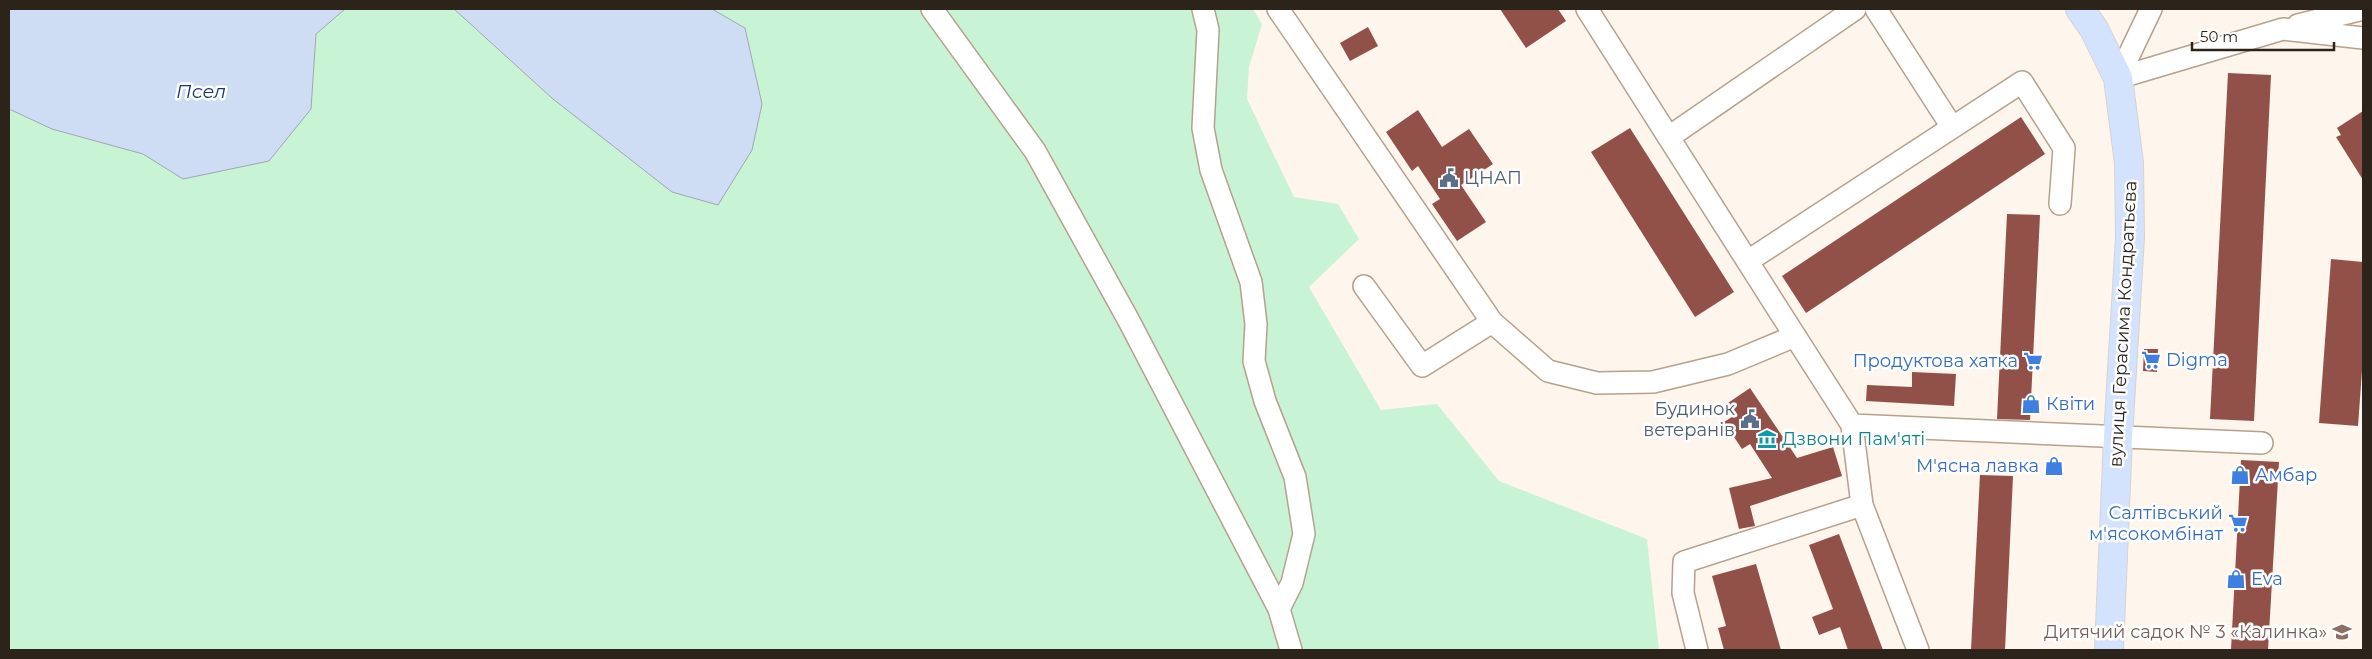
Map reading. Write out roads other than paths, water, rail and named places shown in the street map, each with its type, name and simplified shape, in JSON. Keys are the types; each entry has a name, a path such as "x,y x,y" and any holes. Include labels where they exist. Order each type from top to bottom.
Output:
{"main road":[{"name":"вулиця Герасима Кондратьєва","path":"2080,9 2094,29 2118,78 2129,163 2130,237 2118,437 2109,650"}],"street":[{"path":"932,9 1035,150 1133,329 1279,609 1290,650"},
{"path":"1203,9 1208,30 1203,128 1211,170 1251,282 1256,324 1254,361 1277,435 1295,477 1304,534 1292,583 1279,609"},
{"path":"1278,9 1492,322 1548,370 1597,383 1653,382 1728,364 1795,336"},
{"path":"1587,9 1852,425 1862,506 1918,650"},
{"path":"1669,137 1855,9"},
{"path":"1876,9 1952,127"},
{"path":"2118,78 2151,9"},
{"path":"2118,78 2283,29 2363,9"},
{"path":"2283,29 2360,42"},
{"path":"1748,261 2022,82 2064,148 2060,204"},
{"path":"1364,286 1422,366 1492,322"},
{"path":"1852,425 2262,443"},
{"path":"1698,650 1683,593 1684,562 1862,506"}],"water":[{"name":"Псел","path":"9,9 345,9 316,34 311,109 269,161 183,179 143,154 52,129 9,109"},
{"path":"454,9 712,9 745,28 762,104 752,150 718,205 672,192 553,99"}],"place":[{"name":"ЦНАП","path":"1449,178"},
{"name":"Digma","path":"2151,360"},
{"name":"Продуктова хатка","path":"2033,361"},
{"name":"Квіти","path":"2031,404"},
{"name":"Будинок ветеранів","path":"1750,419"},
{"name":"Дзвони Пам'яті","path":"1767,439"},
{"name":"М'ясна лавка","path":"2054,466"},
{"name":"Амбар","path":"2240,475"},
{"name":"Салтівський м'ясокомбінат","path":"2238,523"},
{"name":"Eva","path":"2236,579"},
{"name":"Дитячий садок № 3 «Калинка»","path":"2342,632"}]}
